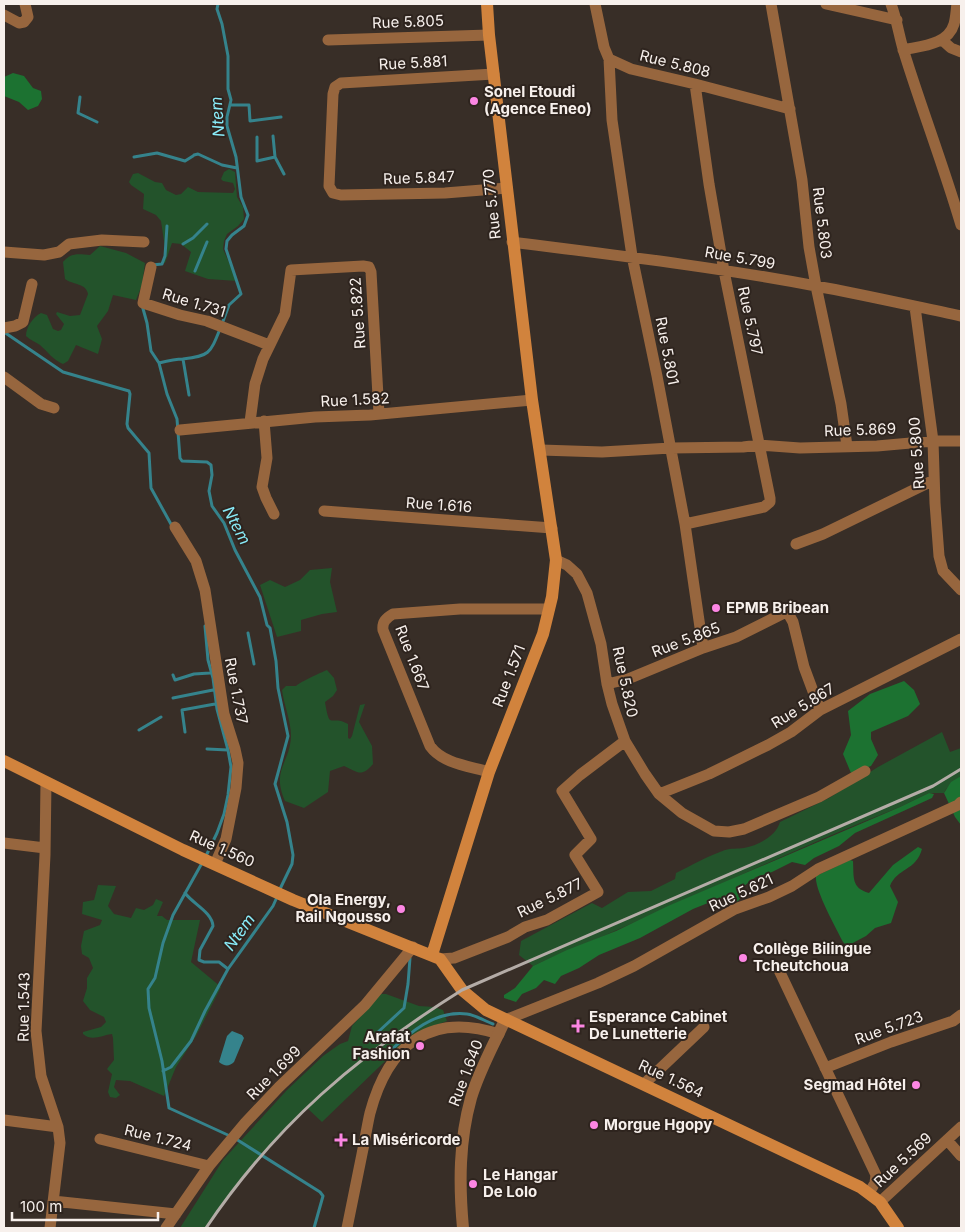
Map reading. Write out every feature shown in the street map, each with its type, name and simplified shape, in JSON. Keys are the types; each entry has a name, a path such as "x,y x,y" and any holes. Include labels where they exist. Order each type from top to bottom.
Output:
{"main road":[{"name":"Rue 5.770","path":"487,4 488,35 532,400"},
{"name":"Rue 1.571","path":"436,957 489,772 542,634 549,609 556,560 532,400"},
{"name":"Rue 1.560","path":"4,761 293,900 436,957"},
{"name":"Rue 1.564","path":"436,957 462,990 486,1010 869,1193 880,1202 898,1228"}],"street":[{"path":"4,15 20,23 24,22 28,16 25,4"},
{"path":"595,4 604,48 609,59"},
{"name":"Rue 5.803","path":"771,4 790,109 816,286 841,404 847,446"},
{"path":"826,4 897,20"},
{"path":"891,4 897,20 903,50 961,225"},
{"path":"903,50 942,40 949,34 954,25 957,4"},
{"name":"Rue 5.805","path":"328,40 488,35"},
{"path":"942,40 951,48 961,52"},
{"name":"Rue 5.808","path":"609,59 631,70 695,84 790,109"},
{"name":"Rue 5.801","path":"609,59 612,120 632,256 685,524 703,648"},
{"name":"Rue 5.881","path":"333,193 329,186 333,94 335,87 341,83 494,74"},
{"name":"Rue 5.797","path":"685,524 764,507 768,505 770,498 724,270 709,184 695,84"},
{"name":"Rue 5.847","path":"333,193 341,195 446,193 507,188"},
{"path":"4,252 44,255 59,252 69,244 127,240 144,242"},
{"name":"Rue 5.799","path":"512,242 632,256 724,270 816,286 961,316"},
{"name":"Rue 5.822","path":"250,422 255,384 269,345 285,314 291,270 363,266 369,268 371,272 379,414"},
{"name":"Rue 1.731","path":"151,267 143,303 180,315 207,321 269,345"},
{"path":"4,328 23,322 32,284"},
{"name":"Rue 5.800","path":"916,307 933,441 939,556 943,571 961,590"},
{"path":"4,377 41,404 54,408"},
{"name":"Rue 1.582","path":"180,430 250,422 379,414 532,400"},
{"path":"264,421 267,458 262,487 274,514"},
{"name":"Rue 5.869","path":"760,445 800,448 877,446 933,441 961,442"},
{"path":"541,450 602,452 760,445"},
{"path":"796,544 824,534 934,480"},
{"name":"Rue 1.616","path":"324,511 552,528"},
{"name":"Rue 1.737","path":"176,527 196,561 205,590 212,646 224,714 238,763 236,788 226,840 215,864"},
{"name":"Rue 5.820","path":"556,560 567,565 577,574 587,592 601,644 607,684 618,724 625,740 659,794 675,808 702,826 714,831 729,832 744,829 819,797 865,770"},
{"name":"Rue 1.667","path":"489,772 448,760 436,753 430,746 382,624 392,614 460,609 549,609"},
{"name":"Rue 5.865","path":"607,684 628,678 736,637 784,613 788,613 794,622 804,667 820,710"},
{"name":"Rue 5.867","path":"659,794 709,774 768,745 791,732 820,710 961,639"},
{"name":"Rue 5.877","path":"436,957 454,958 508,937 525,927 547,920 598,892 575,855 590,839 562,791 625,740"},
{"name":"Rue 1.543","path":"46,782 45,848 36,1031 40,1076 58,1127 60,1144 50,1228"},
{"name":"Rue 5.621","path":"505,1020 598,983 634,966 735,909 769,898 818,869 961,802"},
{"path":"4,843 45,848"},
{"name":"Rue 1.699","path":"166,1228 209,1166 279,1086 365,1005 413,947"},
{"path":"777,966 876,1175 875,1183 869,1193"},
{"name":"Rue 5.723","path":"825,1068 891,1042 953,1021 961,1015"},
{"name":"Rue 1.640","path":"463,1228 460,1166 467,1118 478,1077 505,1020"},
{"path":"347,1228 371,1112 390,1064 403,1048 419,1036 436,1030 456,1027 481,1028 498,1034"},
{"path":"644,1084 704,1027"},
{"path":"4,1120 58,1127"},
{"name":"Rue 5.569","path":"880,1202 961,1127"},
{"name":"Rue 1.724","path":"100,1139 209,1166"},
{"name":"Rue 5.569","path":"947,1140 961,1156"},
{"path":"53,1201 176,1214"}],"green space":[{"path":"13,73 24,76 33,88 41,91 42,99 38,106 28,110 19,102 4,96 4,77"},
{"path":"229,169 235,172 237,197 243,207 244,219 227,234 223,249 237,281 208,279 185,271 191,252 181,244 172,243 165,263 163,263 165,248 161,221 156,215 143,209 144,194 129,182 133,174 138,173 155,182 162,183 166,190 176,195 181,194 188,187 198,192 233,193 235,189 233,183 221,179 224,172"},
{"path":"100,246 126,253 145,263 142,285 136,300 113,295 108,311 97,326 102,339 98,354 76,345 68,361 63,364 53,358 40,345 29,339 26,336 27,329 41,313 47,315 53,329 58,331 61,330 64,324 56,314 57,312 70,316 80,315 88,294 87,290 65,279 63,262 72,255 90,255"},
{"path":"332,568 330,582 337,612 301,620 301,631 277,637 260,585 270,580 285,587 300,580 310,570"},
{"path":"327,670 334,678 337,690 325,702 328,717 330,720 342,721 348,724 348,738 350,739 360,705 365,704 359,722 372,746 373,764 362,772 356,772 344,766 330,771 328,792 304,808 285,801 281,790 280,774 288,753 291,736 282,690 286,686 296,686"},
{"path":"904,681 914,690 920,704 908,716 871,732 871,739 878,755 871,766 851,773 843,754 851,735 848,711 870,694"},
{"path":"942,732 950,752 961,748 961,776 944,793 929,793 533,966 519,955 521,941 592,903 602,908 628,892 651,891 675,879 676,873 712,855 727,849 744,848 761,842 775,832 780,822 829,798 878,767"},
{"path":"961,776 961,825 955,817 944,793 951,782"},
{"path":"929,793 934,794 932,798 855,833 839,846 814,858 805,865 792,862 772,872 756,877 744,886 742,896 738,901 727,905 713,901 693,909 640,938 599,955 579,968 561,976 555,984 544,980 536,988 522,994 516,1002 504,998 504,995 515,988 533,966"},
{"path":"918,847 922,849 915,862 897,876 890,886 898,902 891,923 875,928 866,936 847,946 843,942 818,890 816,876 850,860 853,861 856,885 869,893 893,865"},
{"path":"98,885 116,886 108,906 114,914 131,918 136,908 144,910 153,905 156,899 163,902 157,916 162,916 167,920 200,920 191,962 221,987 196,1036 176,1067 164,1096 130,1081 116,1080 114,1087 120,1095 116,1098 110,1097 108,1092 112,1074 107,1069 114,1060 112,1034 90,1038 83,1034 83,1032 101,1027 106,1022 104,1017 90,1010 83,1001 87,988 87,978 93,968 89,958 82,954 81,946 84,931 100,925 102,920 82,914 83,902 94,900"},
{"path":"381,994 386,994 419,1006 443,1010 447,1021 428,1028 405,1042 322,1122 306,1107 261,1154 206,1228 180,1228 223,1160 287,1090 323,1056 340,1044 348,1041 352,1026"}],"water":[{"path":"232,1031 242,1035 244,1038 234,1062 230,1065 225,1065 219,1062 227,1036"}],"waterway":[{"name":"Ntem","path":"218,4 217,9 228,56 228,89 231,100 227,126 236,157 241,197 248,215 244,226 227,241 226,249 241,294 229,305 222,324"},
{"path":"80,97 78,113 97,122"},
{"path":"230,105 249,105 250,121 281,117"},
{"path":"273,136 275,157 284,174"},
{"path":"257,137 257,161 275,157"},
{"path":"134,157 157,153 185,161 193,156"},
{"path":"194,155 198,154 222,165 237,168"},
{"path":"183,244 193,238 207,224"},
{"path":"152,265 162,264 165,256 167,226"},
{"path":"195,271 207,242"},
{"path":"142,305 151,351 159,363"},
{"name":"Ntem","path":"220,329 211,349 203,355 159,363 167,394 177,419 180,458 182,461 207,462 211,465 212,475 209,491 212,506 224,523 235,550 260,597 267,625 270,628 276,661 278,688 288,736 275,784 287,822 293,855 292,864 279,891"},
{"path":"4,332 63,372 129,391 128,428 149,453 151,488 172,526"},
{"path":"183,359 189,395"},
{"path":"205,626 208,660 213,678 217,709 231,767 224,814 205,858"},
{"path":"248,633 254,664"},
{"path":"173,675 175,680 194,674 210,673"},
{"path":"173,698 213,690"},
{"path":"185,732 182,710 215,704"},
{"path":"139,730 161,717"},
{"path":"207,749 228,750"},
{"path":"202,863 173,915 163,943 155,978 148,989 149,1008 162,1061 169,1108 230,1136"},
{"path":"185,893 206,912 212,921 213,926 200,950 199,960 219,962 228,969"},
{"name":"Ntem","path":"163,1071 171,1067 191,1041 228,969 273,906 277,897"},
{"path":"377,1036 377,1033 404,1008 410,958"},
{"path":"386,1052 388,1053 423,1024 444,1016 467,1014 493,1024"},
{"path":"236,1139 320,1192 323,1196 314,1228"}],"railway":[{"path":"206,1228 261,1156 290,1124 321,1095 388,1040 462,990 933,786 961,769"}],"place":[{"name":"Sonel Etoudi (Agence Eneo)","path":"474,101"},
{"name":"EPMB Bribean","path":"716,608"},
{"name":"Ola Energy, Rail Ngousso","path":"401,909"},
{"name":"Collège Bilingue Tcheutchoua","path":"743,958"},
{"name":"Esperance Cabinet De Lunetterie","path":"578,1026"},
{"name":"Arafat Fashion","path":"420,1046"},
{"name":"Segmad Hôtel","path":"916,1085"},
{"name":"Morgue Hgopy","path":"594,1125"},
{"name":"La Miséricorde","path":"341,1140"},
{"name":"Le Hangar De Lolo","path":"473,1184"}]}
